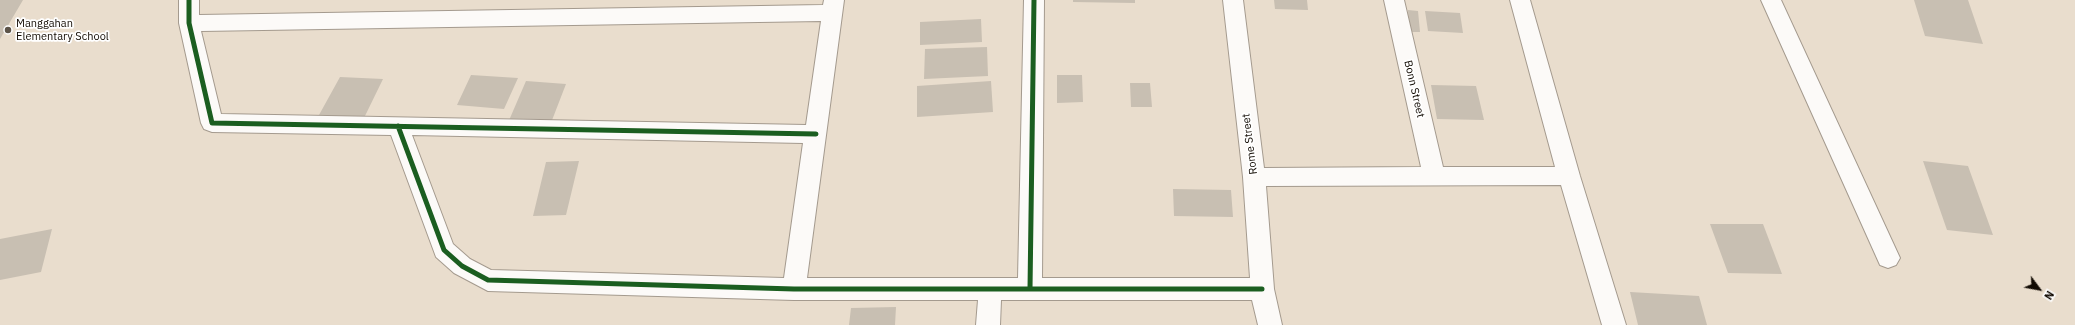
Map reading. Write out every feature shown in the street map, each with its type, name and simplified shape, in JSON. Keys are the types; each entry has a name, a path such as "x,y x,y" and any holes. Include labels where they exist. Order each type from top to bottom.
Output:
{"street":[{"path":"189,0 189,23 212,123 816,134"},
{"path":"1030,289 1034,0"},
{"name":"Rome Street","path":"1233,0 1254,177 1262,289 1270,325"},
{"name":"Bonn Street","path":"1394,0 1434,177"},
{"path":"1520,0 1569,176 1614,325"},
{"path":"1771,0 1888,258"},
{"path":"189,23 833,6 794,289"},
{"path":"398,126 444,250 462,266 488,280 794,289 1262,289"},
{"path":"1254,177 1569,176"},
{"path":"988,325 990,289"}],"building":[{"path":"0,0 23,0 0,39"},
{"path":"1073,0 1135,0 1135,3 1073,2"},
{"path":"1274,0 1307,0 1308,10 1275,9"},
{"path":"1914,0 1968,0 1983,44 1925,36"},
{"path":"1408,10 1418,11 1420,32 1409,32"},
{"path":"1425,11 1460,13 1463,33 1428,31"},
{"path":"981,19 982,42 920,45 920,22"},
{"path":"987,47 988,76 924,79 925,49"},
{"path":"471,75 518,78 504,109 457,105"},
{"path":"1057,75 1082,75 1083,102 1057,103"},
{"path":"340,77 383,79 364,118 319,115"},
{"path":"526,81 566,84 549,128 507,125"},
{"path":"991,81 993,112 917,117 917,86"},
{"path":"1130,83 1150,83 1152,107 1131,107"},
{"path":"1431,85 1476,86 1484,120 1437,119"},
{"path":"579,161 566,215 533,216 546,162"},
{"path":"1923,161 1968,166 1993,235 1947,230"},
{"path":"1173,189 1231,190 1233,217 1174,216"},
{"path":"1710,224 1763,224 1782,274 1728,273"},
{"path":"52,229 41,272 0,280 0,239"},
{"path":"1630,292 1699,296 1707,325 1638,325"},
{"path":"896,307 895,325 849,325 851,308"}],"cycle path":[{"path":"189,0 189,23 212,123 816,134"},
{"path":"1030,289 1034,0"},
{"path":"398,126 444,250 462,266 488,280 794,289 1262,289"}],"place":[{"name":"Manggahan Elementary School","path":"8,30"}]}
